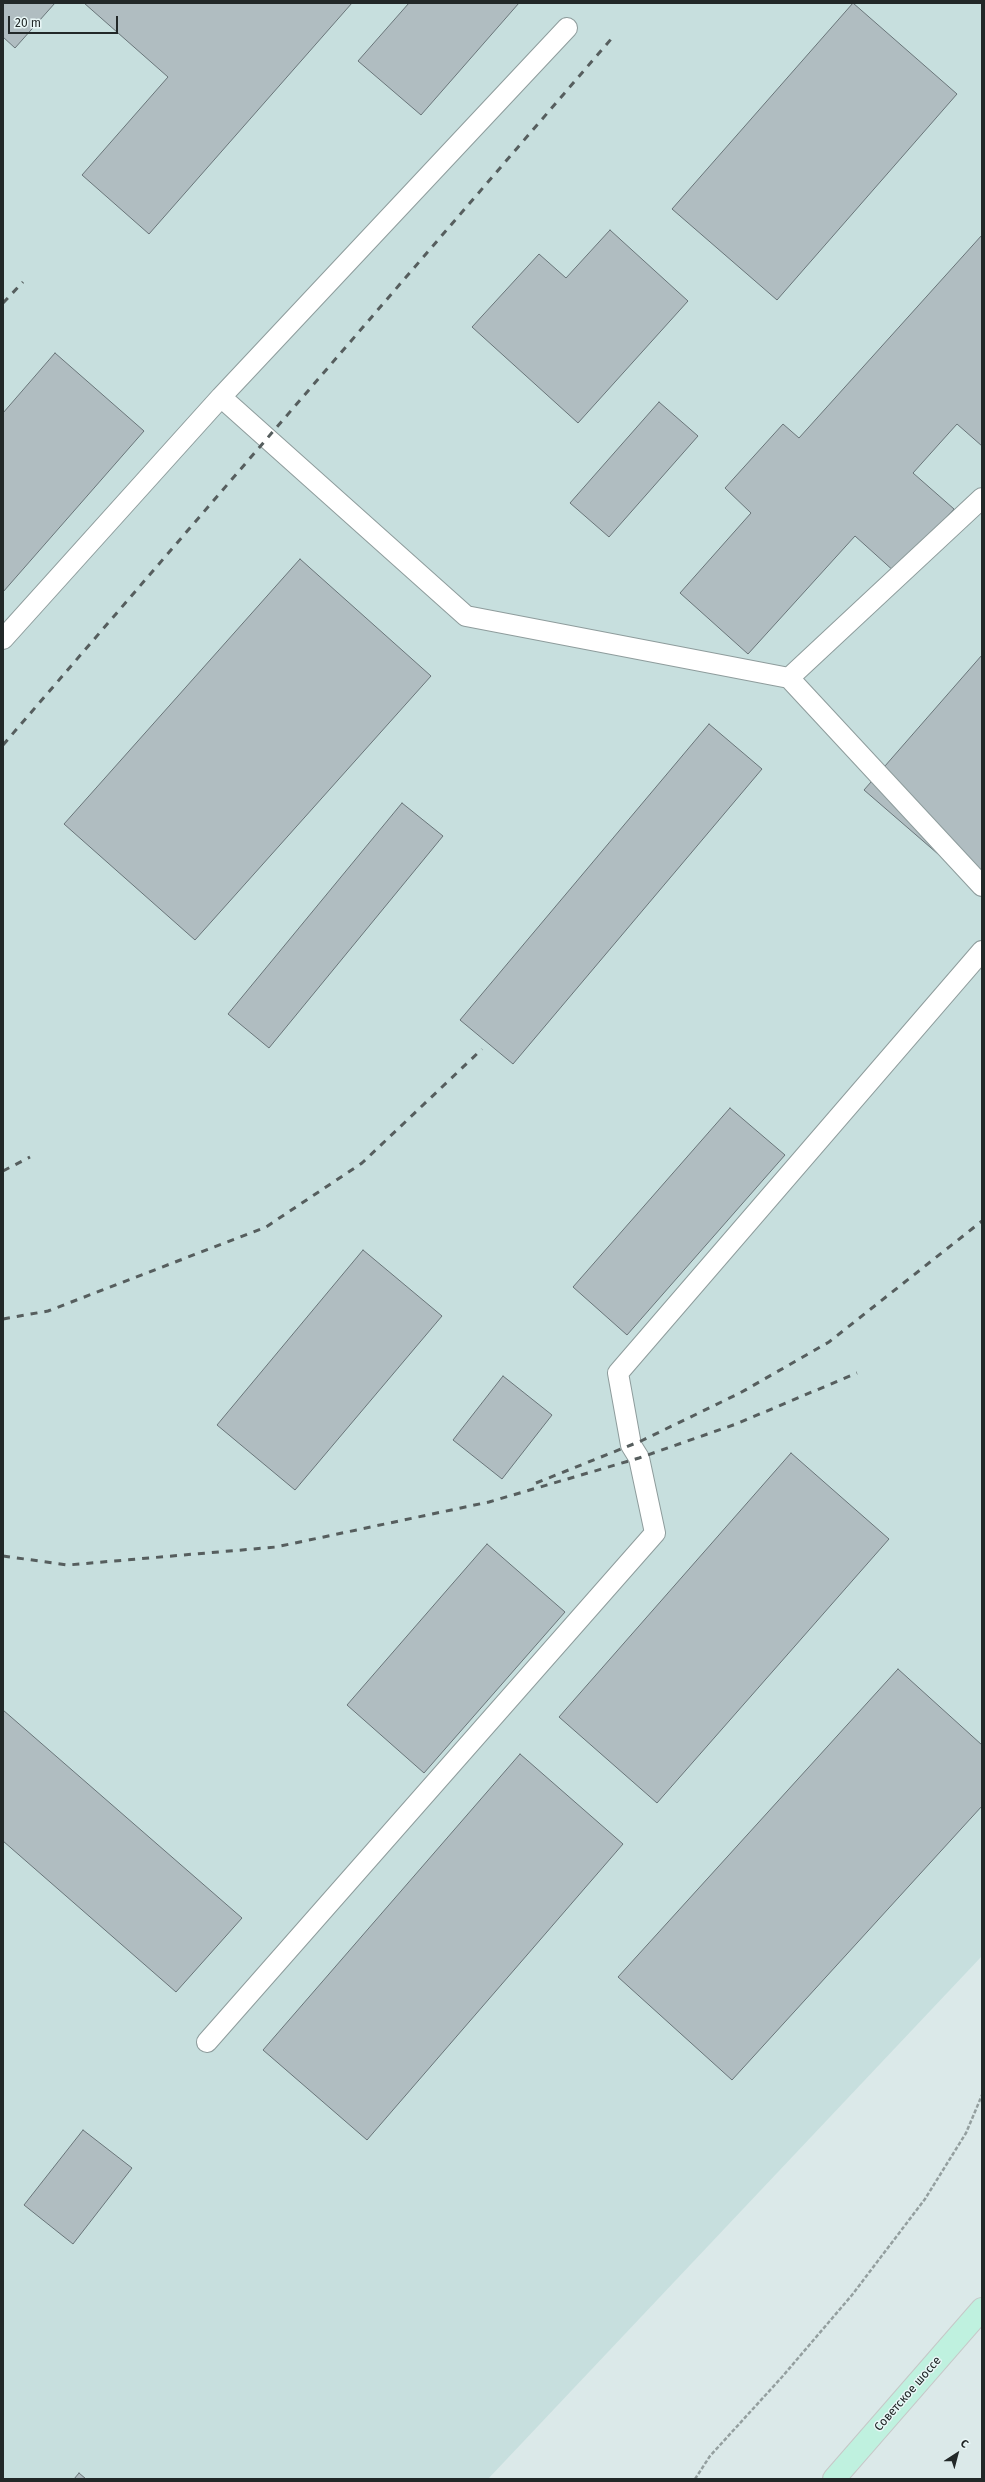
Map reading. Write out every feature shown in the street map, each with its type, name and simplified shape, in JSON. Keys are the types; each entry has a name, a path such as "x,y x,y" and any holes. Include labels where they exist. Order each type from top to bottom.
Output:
{"main road":[{"name":"Советское шоссе","path":"834,2479 982,2309"}],"lane":[{"path":"3,639 221,397 567,28"},
{"path":"221,397 466,616 789,678 982,886"},
{"path":"789,678 982,498"},
{"path":"207,2042 655,1533 639,1458 631,1445 618,1373 982,951"}],"path":[{"path":"696,2479 710,2456 782,2377 852,2295 925,2199 966,2133 982,2094"}],"shaded area":[{"path":"3,3 982,3 982,1956 488,2479 3,2479"}],"building":[{"path":"3,3 55,3 15,48 3,37"},
{"path":"84,3 352,3 149,234 82,175 168,77"},
{"path":"409,3 519,3 421,115 358,61"},
{"path":"853,3 957,94 777,300 672,209"},
{"path":"610,230 688,301 578,423 472,327 539,254 566,278"},
{"path":"982,235 982,446 957,424 913,473 954,509 896,573 855,536 748,654 680,593 751,513 725,488 783,424 799,438"},
{"path":"55,353 144,431 3,592 3,413"},
{"path":"659,402 698,436 609,537 570,503"},
{"path":"300,559 431,676 195,940 64,824"},
{"path":"982,655 982,892 864,790"},
{"path":"709,724 762,769 513,1064 460,1020"},
{"path":"402,803 443,836 269,1048 228,1014"},
{"path":"730,1108 785,1155 627,1335 573,1287"},
{"path":"363,1250 442,1316 295,1490 217,1425"},
{"path":"503,1376 552,1415 502,1479 453,1440"},
{"path":"791,1453 889,1539 657,1803 559,1717"},
{"path":"487,1544 565,1612 424,1773 347,1705"},
{"path":"898,1669 982,1745 982,1806 732,2080 618,1977"},
{"path":"3,1710 242,1918 176,1992 3,1841"},
{"path":"520,1754 623,1844 367,2140 263,2050"},
{"path":"83,2130 132,2168 73,2244 24,2205"},
{"path":"79,2473 86,2479 74,2479"}],"railway":[{"path":"3,745 612,38"},
{"path":"3,303 23,282"},
{"path":"3,1319 48,1311 266,1227 362,1163 482,1049"},
{"path":"3,1171 30,1157"},
{"path":"536,1483 641,1441 740,1393 829,1342 982,1221"},
{"path":"3,1556 68,1565 276,1547 489,1502 639,1458 736,1424 857,1373"}]}
